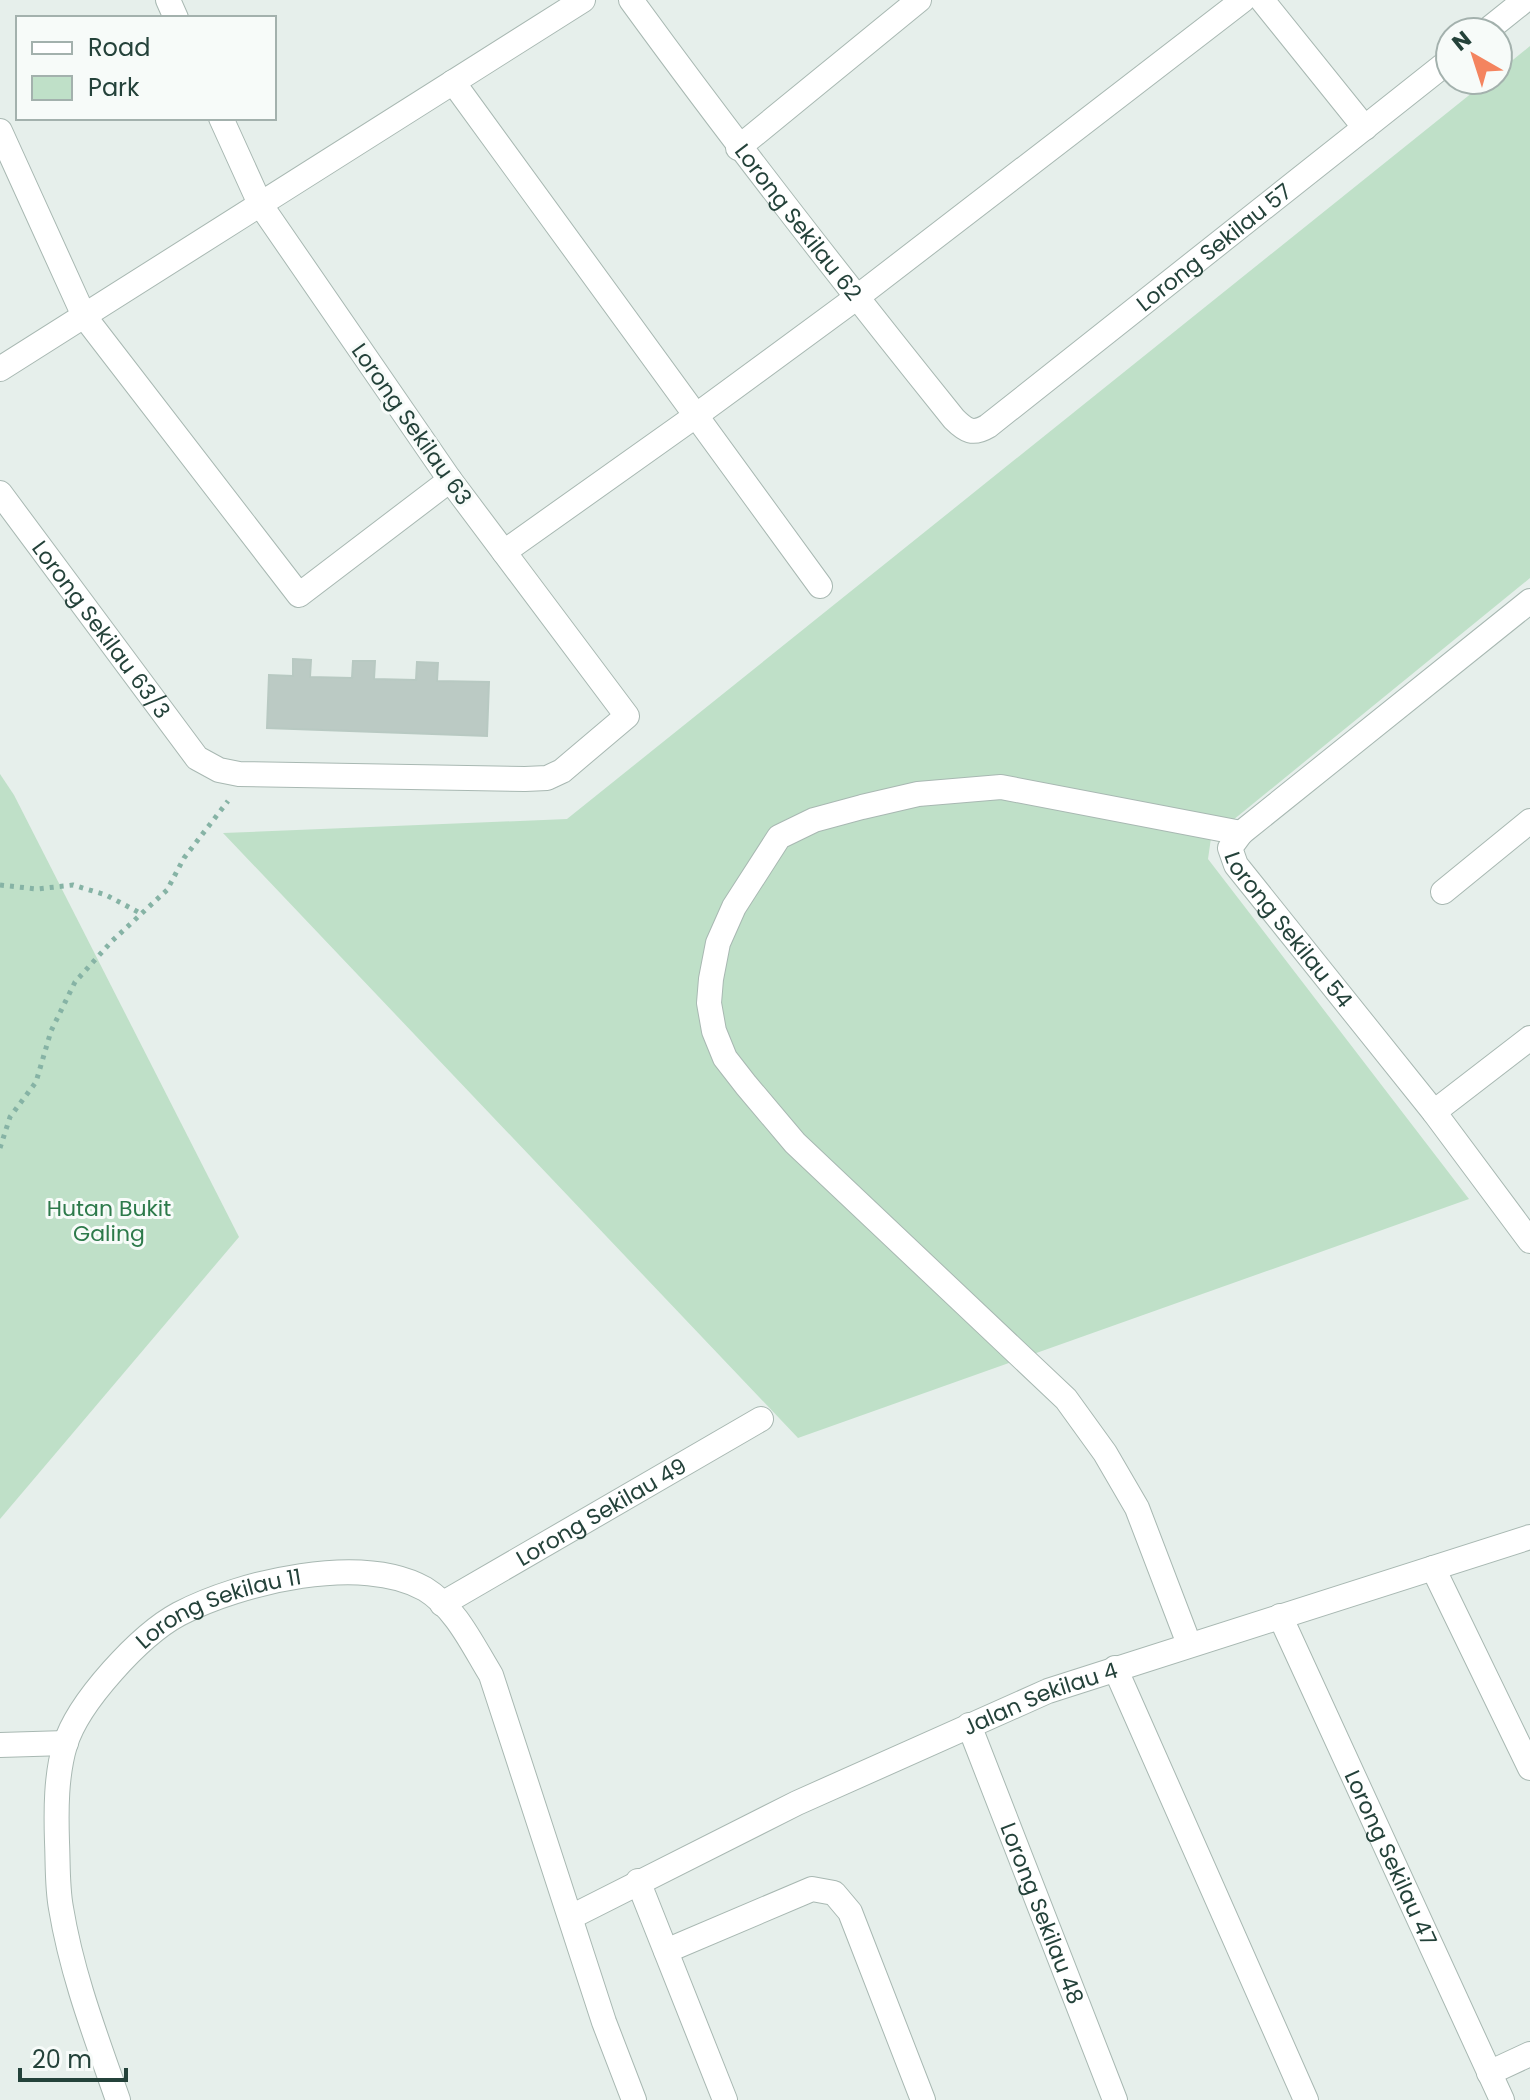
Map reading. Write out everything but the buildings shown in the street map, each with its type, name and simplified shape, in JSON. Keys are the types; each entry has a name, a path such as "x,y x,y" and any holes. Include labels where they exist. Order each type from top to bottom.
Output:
{"street":[{"path":"0,369 583,0"},
{"name":"Lorong Sekilau 62","path":"631,0 738,148 856,298 954,419 966,430 977,432"},
{"path":"738,148 919,0"},
{"path":"504,552 856,298 1243,0"},
{"path":"1262,0 1365,128"},
{"path":"1505,16 1525,0"},
{"name":"Lorong Sekilau 57","path":"977,432 1434,73"},
{"path":"453,82 820,586"},
{"name":"Lorong Sekilau 63","path":"222,120 260,204 450,480 627,716"},
{"path":"0,131 9,175 84,316 299,595 450,480"},
{"name":"Lorong Sekilau 63/3","path":"0,493 197,758 219,770 239,774 547,778 562,771 627,716"},
{"name":"Lorong Sekilau 54","path":"1530,601 1241,833 1230,848 1236,865 1434,1112 1530,1241"},
{"path":"1189,1644 1137,1508 1105,1453 1066,1399 795,1143 725,1058 714,1031 710,991 718,943 734,907 779,837 814,820 918,794 1001,787 1241,833"},
{"path":"1443,892 1530,821"},
{"path":"1434,1112 1530,1038"},
{"name":"Lorong Sekilau 49","path":"442,1604 761,1419"},
{"name":"Jalan Sekilau 4","path":"571,1917 797,1803 1048,1691 1530,1537"},
{"path":"1433,1568 1530,1768"},
{"name":"Lorong Sekilau 11","path":"118,2100 78,1987 60,1905 56,1817 66,1743 109,1674 143,1638 178,1614 280,1578 331,1573 400,1578 426,1590 461,1625 491,1675 604,2022 634,2100"},
{"name":"Lorong Sekilau 47","path":"1280,1616 1502,2100"},
{"path":"1115,1668 1306,2100"},
{"name":"Lorong Sekilau 48","path":"969,1725 1115,2100"},
{"path":"0,1745 66,1743"},
{"path":"638,1881 725,2100"},
{"path":"666,1951 812,1889 834,1893 850,1912 923,2100"},
{"path":"1489,2073 1530,2054"}],"path":[{"path":"0,1148 10,1117 36,1082 51,1031 75,982 112,941 167,890 184,858 226,805 239,774"},
{"path":"0,885 37,889 73,885 106,895 142,914"}],"green space":[{"path":"1530,46 1530,578 1211,838 1208,859 1469,1199 798,1438 223,833 567,819 1468,96 1514,96 1514,59"},
{"name":"Hutan Bukit Galing","path":"0,774 14,795 239,1237 0,1519"}]}
